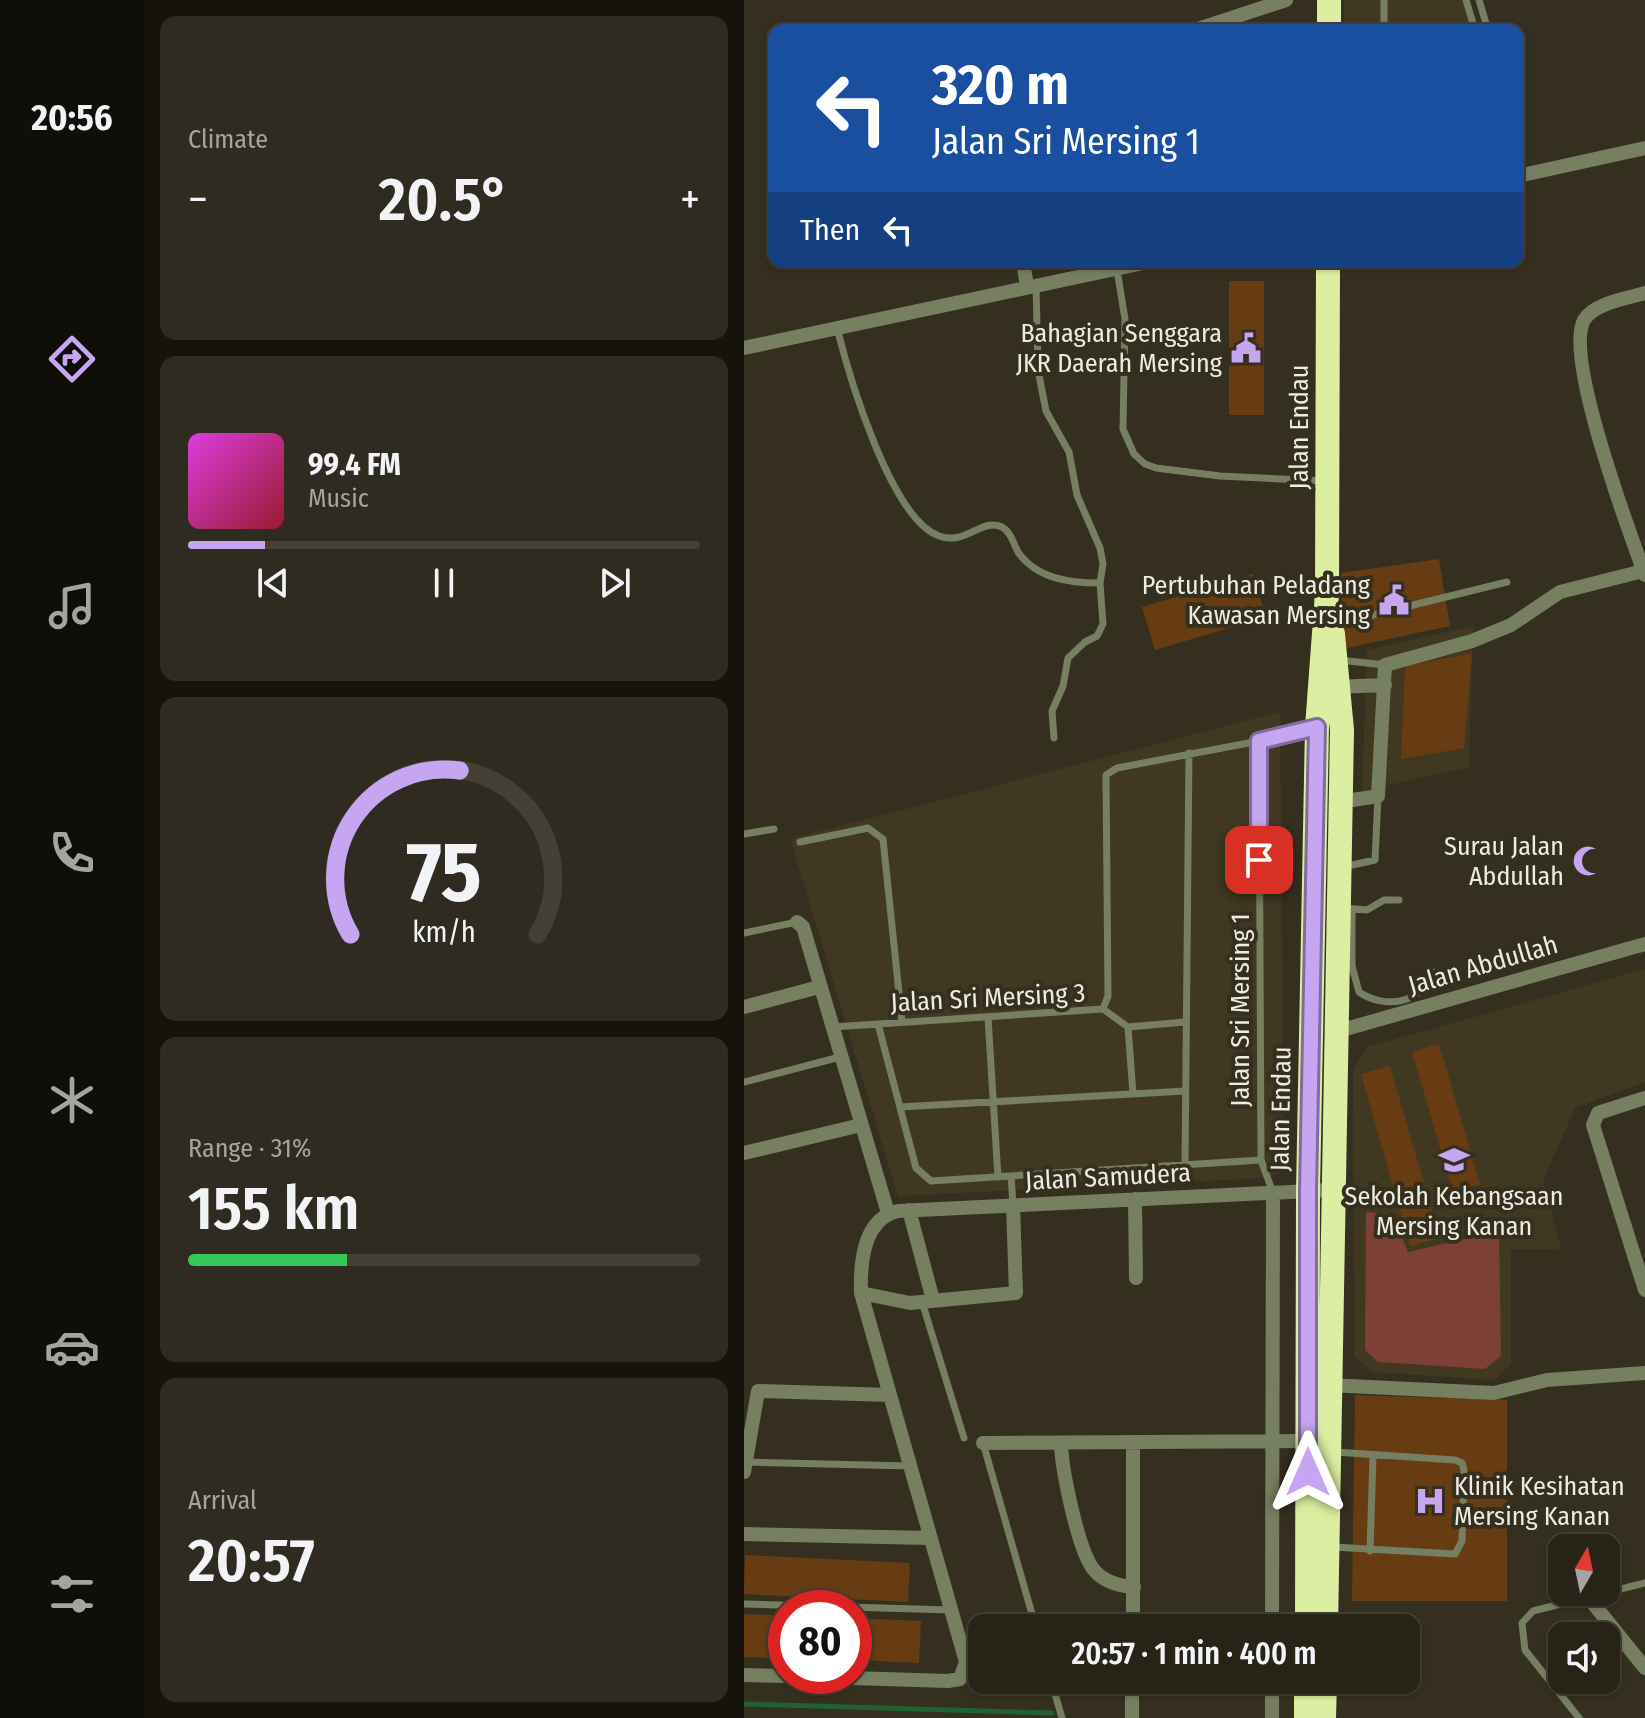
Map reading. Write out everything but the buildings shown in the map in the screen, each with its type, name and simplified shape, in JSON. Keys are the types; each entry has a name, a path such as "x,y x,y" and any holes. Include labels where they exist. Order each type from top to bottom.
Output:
{"highway":[{"path":"1329,0 1329,24"},
{"name":"Jalan Endau","path":"1326,1614 1326,1547 1318,1446 1328,1385 1319,1191 1344,966 1345,909 1338,868 1340,802 1328,690 1328,268"},
{"name":"Jalan Endau","path":"1308,1614 1318,1446 1317,727 1336,660 1327,593"},
{"path":"1306,1694 1306,1718"},
{"path":"1324,1718 1325,1694"}],"street":[{"path":"1213,24 1286,0"},
{"path":"1524,175 1645,148"},
{"path":"1025,268 1032,285"},
{"path":"744,348 1121,268"},
{"path":"1340,802 1378,796 1385,665 1472,641 1511,625 1560,592 1644,573 1610,474 1579,353 1582,327 1592,311 1645,293"},
{"path":"1328,690 1385,685"},
{"path":"797,922 803,927 888,1213 876,1224 867,1242 862,1259 861,1293 966,1662 960,1679 872,1677"},
{"name":"Jalan Abdullah","path":"1335,1032 1645,944"},
{"path":"744,1007 819,987"},
{"path":"1645,1098 1598,1113 1593,1125 1645,1290"},
{"path":"744,1153 861,1125"},
{"name":"Jalan Samudera","path":"888,1213 1319,1191"},
{"path":"1272,1614 1273,1193"},
{"path":"1135,1199 1136,1278"},
{"path":"861,1293 894,1301 1016,1293 1013,1205"},
{"path":"909,1210 928,1301"},
{"path":"1328,1385 1494,1393 1547,1380 1645,1373"},
{"path":"745,1467 758,1391 890,1395"},
{"path":"1133,1442 1133,1614"},
{"path":"983,1443 1273,1443 1318,1446"},
{"path":"1061,1444 1063,1480 1092,1568 1112,1583 1134,1587"},
{"path":"744,1534 931,1538"},
{"path":"1595,1606 1645,1668"},
{"path":"744,1675 768,1676"},
{"path":"1132,1694 1132,1718"},
{"path":"1272,1694 1272,1718"}],"lane":[{"path":"1384,0 1384,24"},
{"path":"1466,0 1473,24"},
{"path":"1479,0 1486,24"},
{"path":"1117,269 1125,319 1123,429 1134,454 1145,464 1156,468 1220,476 1327,481"},
{"path":"1032,285 1038,370 1046,411 1069,452 1077,495 1100,548 1103,624 1097,636 1068,658 1063,686 1052,711 1054,738"},
{"path":"837,328 870,438 917,523 939,536 959,540 985,526 996,525 1008,531 1020,554 1055,580 1100,583"},
{"path":"1332,625 1507,582"},
{"path":"1336,660 1385,665"},
{"path":"1185,1165 1189,753 1317,727"},
{"name":"Jalan Sri Mersing 1","path":"1259,741 1261,1160 1273,1193"},
{"name":"Jalan Sri Mersing 3","path":"831,1027 1103,1009 1108,996 1106,775 1117,768 1189,753"},
{"path":"1338,868 1375,860 1378,796"},
{"path":"800,842 868,828 883,839 902,1022"},
{"path":"744,834 774,829"},
{"path":"1345,909 1367,910 1384,900 1399,900"},
{"path":"744,933 797,922"},
{"path":"1344,966 1359,992 1384,1002 1418,997 1425,992 1433,972"},
{"path":"1103,1009 1128,1027 1185,1022"},
{"path":"988,1017 998,1177"},
{"path":"878,1024 916,1168 931,1181 1261,1160"},
{"path":"1128,1027 1133,1094"},
{"path":"744,1082 840,1057"},
{"path":"900,1107 1185,1091"},
{"path":"1011,1176 1013,1205"},
{"path":"928,1301 964,1438"},
{"path":"983,1443 981,1448 1032,1614"},
{"path":"1318,1446 1373,1456 1455,1460 1462,1463 1464,1470 1462,1541 1455,1554 1326,1547"},
{"path":"1370,1551 1373,1456"},
{"path":"745,1467 912,1466"},
{"path":"1620,1589 1645,1583"},
{"path":"744,1604 952,1610"},
{"path":"1553,1606 1527,1614 1522,1628 1528,1655 1579,1718"},
{"path":"1055,1694 1062,1718"}],"shaded area":[{"path":"1344,0 1469,0 1477,24 1344,24"},
{"path":"1473,626 1469,767 1362,791 1367,650"},
{"path":"1280,712 1284,1172 1264,1178 898,1196 790,839"},
{"name":"Sekolah Kebangsaan Mersing Kanan","path":"1645,969 1645,1082 1575,1108 1543,1181 1562,1250 1511,1249 1511,1364 1494,1380 1372,1372 1354,1356 1353,1071 1367,1047"},
{"path":"1366,1212 1392,1214 1408,1252 1499,1231 1501,1356 1485,1369 1378,1362 1365,1350"}],"waterway":[{"path":"744,1704 1052,1713"}],"place":[{"name":"Bahagian Senggara JKR Daerah Mersing","path":"1246,348"},
{"name":"Pertubuhan Peladang Kawasan Mersing","path":"1394,600"},
{"name":"Surau Jalan Abdullah","path":"1588,861"},
{"name":"Sekolah Kebangsaan Mersing Kanan","path":"1454,1160"},
{"name":"Klinik Kesihatan Mersing Kanan","path":"1430,1501"}],"route":[{"path":"1259,860 1259,741 1317,727 1308,1191 1308,1472"}]}
